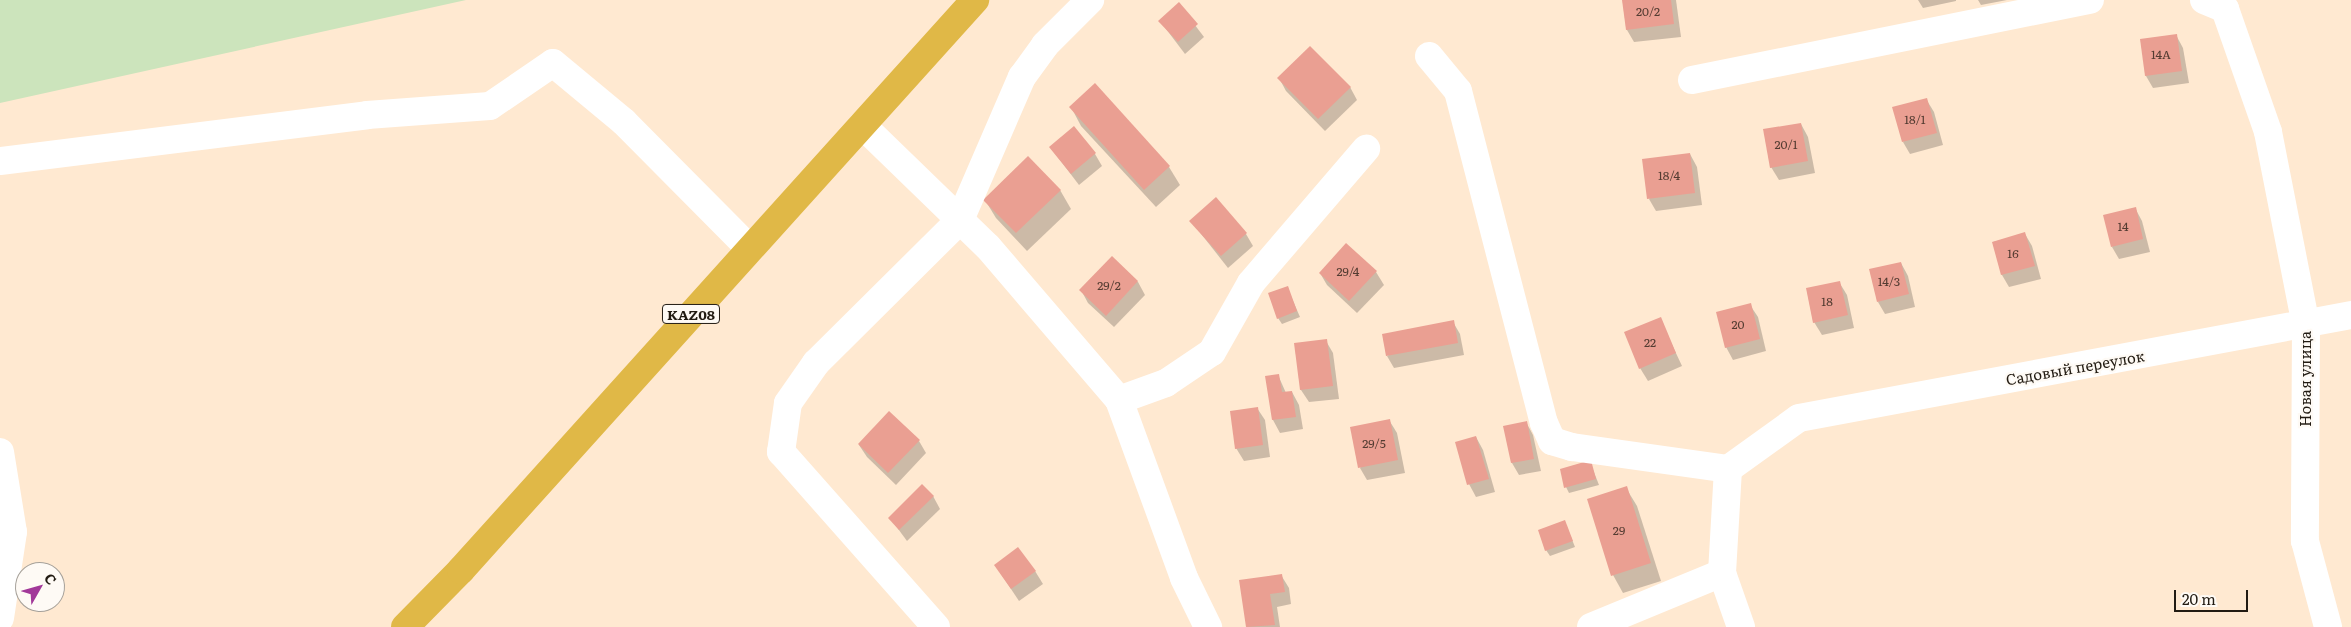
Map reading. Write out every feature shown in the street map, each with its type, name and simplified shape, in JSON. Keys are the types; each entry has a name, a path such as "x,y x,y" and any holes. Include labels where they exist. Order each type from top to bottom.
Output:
{"highway":[{"name":"KAZ08","path":"405,627 461,570 975,0"}],"lane":[{"path":"936,627 781,452 788,402 816,363 960,220 1022,77 1045,45 1090,0"},
{"path":"1692,80 2090,0"},
{"name":"Новая улица","path":"2217,3 2268,132 2306,325 2306,541 2328,627"},
{"path":"1428,56 1458,91 1544,423 1552,441 1572,447 1728,469 1722,574 1741,627"},
{"path":"0,161 367,115 490,106 553,63 624,122 750,249"},
{"path":"862,125 988,247 1119,400 1184,578 1208,627"},
{"path":"1119,400 1166,383 1212,352 1251,283 1366,149"},
{"name":"Садовый переулок","path":"1728,469 1799,418 2351,316"},
{"path":"0,452 13,532 0,618"},
{"path":"1601,626 1722,574"}],"green space":[{"path":"0,0 466,0 0,103"}],"building":[{"path":"1622,0 1671,0 1674,24 1626,30"},
{"path":"1179,2 1198,24 1178,42 1158,21"},
{"path":"2177,34 2182,71 2145,76 2140,39"},
{"path":"1310,46 1351,87 1318,119 1277,78"},
{"path":"1095,83 1170,166 1144,190 1069,107"},
{"path":"1927,98 1937,133 1902,142 1892,107"},
{"path":"1801,123 1808,161 1770,168 1763,129"},
{"path":"1074,126 1096,153 1071,174 1049,147"},
{"path":"1690,153 1695,193 1647,199 1642,159"},
{"path":"1028,156 1061,190 1016,233 983,200"},
{"path":"1216,197 1247,233 1221,256 1189,221"},
{"path":"2136,207 2143,239 2111,247 2103,215"},
{"path":"2025,232 2035,266 2001,275 1992,242"},
{"path":"1346,243 1377,271 1349,301 1319,273"},
{"path":"1112,256 1138,281 1106,316 1079,290"},
{"path":"1901,262 1909,294 1877,302 1869,269"},
{"path":"1840,281 1848,315 1813,323 1806,288"},
{"path":"1288,286 1297,311 1277,319 1268,293"},
{"path":"1751,303 1760,339 1725,348 1716,312"},
{"path":"1661,317 1676,353 1639,369 1624,332"},
{"path":"1454,320 1458,343 1386,356 1382,334"},
{"path":"1327,339 1333,386 1300,390 1294,343"},
{"path":"1279,374 1282,392 1292,391 1296,417 1272,420 1265,376"},
{"path":"1258,407 1263,445 1235,449 1230,411"},
{"path":"889,411 920,440 888,473 858,444"},
{"path":"1390,419 1398,460 1358,468 1350,427"},
{"path":"1527,421 1534,459 1511,463 1503,426"},
{"path":"1476,436 1489,479 1467,485 1455,442"},
{"path":"1591,460 1596,479 1564,488 1560,469"},
{"path":"922,484 934,496 899,530 888,518"},
{"path":"1627,486 1651,563 1611,576 1587,499"},
{"path":"1565,520 1573,541 1545,551 1538,530"},
{"path":"1018,547 1036,571 1011,589 994,565"},
{"path":"1282,574 1285,592 1270,594 1275,625 1246,627 1239,580"}]}
